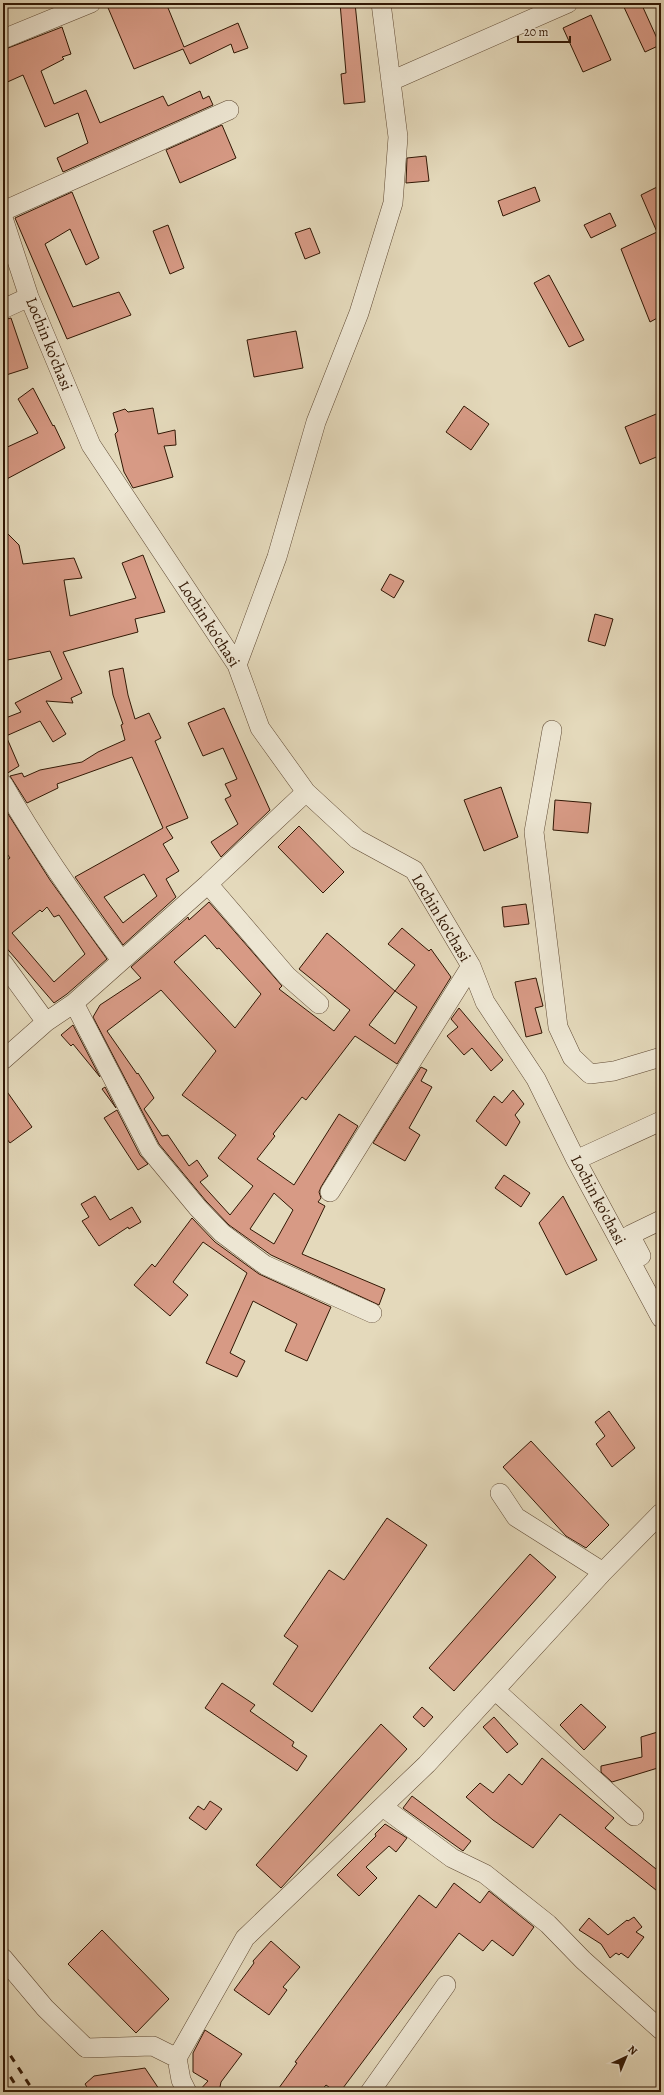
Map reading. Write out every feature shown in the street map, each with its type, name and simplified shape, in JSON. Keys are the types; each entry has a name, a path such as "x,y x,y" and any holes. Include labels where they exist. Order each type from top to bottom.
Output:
{"street":[{"path":"3,39 91,3"},
{"path":"236,665 277,557 316,422 359,313 393,203 398,137 381,3"},
{"path":"391,81 568,3"},
{"path":"3,211 229,110"},
{"name":"Lochin ko'chasi","path":"3,218 29,297 91,445 236,665 260,728 306,792 357,839 414,870 471,966 485,1002 536,1079 576,1160 661,1318"},
{"path":"3,309 29,297"},
{"path":"552,730 534,832 558,1027 572,1057 590,1074 614,1071 661,1057"},
{"path":"3,784 31,833 78,903 121,960"},
{"path":"3,1060 46,1022 74,1003 208,884 306,792"},
{"path":"208,884 287,976 319,1004"},
{"path":"3,963 46,1022"},
{"path":"330,1192 471,966"},
{"path":"74,1003 150,1150 202,1213 222,1233 265,1265 372,1313"},
{"path":"576,1160 661,1121"},
{"path":"661,1220 630,1235 661,1294"},
{"path":"500,1493 516,1517 602,1572"},
{"path":"187,2092 182,2080 177,2058 245,1938 427,1764 496,1691 602,1572 661,1513"},
{"path":"496,1691 634,1816"},
{"path":"383,1807 452,1858 485,1874 548,1924 583,1960 661,2030"},
{"path":"3,1958 44,2008 86,2048 154,2046 177,2058"},
{"path":"370,2092 446,1985"}],"building":[{"path":"106,3 166,3 184,47 238,23 248,48 234,53 231,44 190,64 183,49 134,69"},
{"path":"340,3 355,3 365,102 344,104 341,74 346,73"},
{"path":"622,3 641,3 660,45 645,52"},
{"path":"591,15 611,60 583,72 563,28"},
{"path":"62,27 71,54 62,57 64,59 41,71 54,104 86,90 100,123 163,96 168,106 200,91 203,99 209,96 213,105 63,172 57,158 88,143 78,113 45,127 23,75 3,84 3,50"},
{"path":"222,125 236,158 180,183 166,150"},
{"path":"426,156 429,181 406,183 407,158"},
{"path":"661,185 661,316 650,322 621,249 657,232 641,195"},
{"path":"535,187 540,201 503,216 498,201"},
{"path":"72,192 99,258 86,265 70,229 45,244 73,307 119,292 131,315 67,339 15,218"},
{"path":"610,213 616,226 591,238 584,225"},
{"path":"168,225 184,268 170,274 153,231"},
{"path":"310,228 320,253 305,259 295,233"},
{"path":"549,275 584,340 569,347 534,283"},
{"path":"11,318 28,368 3,376 3,320"},
{"path":"296,331 303,368 254,377 247,340"},
{"path":"33,388 65,448 3,481 3,449 38,433 18,399"},
{"path":"464,406 489,424 471,450 446,432"},
{"path":"153,408 158,434 175,430 176,445 164,446 173,477 133,488 124,472 115,434 118,431 113,413 125,409 128,412"},
{"path":"661,412 661,455 640,464 625,427"},
{"path":"3,529 19,545 23,564 74,558 82,578 64,580 70,616 136,598 122,563 143,555 165,612 135,619 138,632 63,652 82,693 71,698 73,703 46,701 66,734 53,742 40,721 6,736 19,766 6,774 3,773 3,719 21,712 15,703 62,679 50,651 3,661"},
{"path":"390,574 404,581 394,598 381,590"},
{"path":"595,614 613,619 605,646 588,641"},
{"path":"123,668 128,695 135,719 149,713 161,738 155,741 188,818 166,827 173,838 163,844 179,871 166,879 176,897 123,945 75,877 163,828 132,757 57,784 58,788 27,803 10,776 22,773 24,777 40,770 82,762 98,752 125,740 121,725 123,724 113,695 109,671","holes":["144,874 157,896 123,923 104,897"]},
{"path":"224,708 270,810 221,857 211,842 238,824 225,799 231,796 225,784 237,779 223,748 203,756 188,723"},
{"path":"501,787 518,837 484,851 464,800"},
{"path":"555,800 591,803 588,833 553,830"},
{"path":"3,806 50,880 107,959 67,994 54,1003 3,944 3,863 10,858 3,848","holes":["47,907 54,917 59,915 85,954 54,982 12,933 40,910 42,912"]},
{"path":"299,826 344,872 323,893 278,847"},
{"path":"209,902 282,986 279,989 334,1031 350,1010 299,969 327,933 395,991 415,965 388,944 402,928 429,951 431,949 451,977 397,1064 355,1036 306,1100 302,1097 273,1134 275,1136 257,1159 294,1185 339,1114 358,1126 321,1187 319,1192 321,1198 318,1202 325,1206 302,1254 385,1289 379,1305 271,1255 229,1225 206,1201 159,1144 93,1017 100,1005 141,978 131,967 188,917 189,920","holes":["205,935 217,949 219,948 261,994 235,1028 174,962","161,990 216,1051 182,1095 236,1135 218,1158 253,1186 230,1215 200,1182 208,1176 197,1160 189,1166 168,1135 162,1136 144,1109 154,1098 138,1073 137,1074 107,1031","395,991 417,1007 395,1044 369,1025","274,1193 293,1210 274,1244 250,1229"]},
{"path":"526,904 529,924 504,927 502,907"},
{"path":"536,978 543,1006 535,1008 542,1033 526,1037 515,982"},
{"path":"459,1008 503,1060 491,1071 472,1048 464,1055 447,1036 458,1027 451,1019"},
{"path":"73,1025 100,1077 73,1044 71,1046 61,1035"},
{"path":"421,1067 427,1070 421,1081 432,1087 409,1128 420,1135 405,1161 373,1143"},
{"path":"3,1086 32,1127 10,1143 3,1134"},
{"path":"105,1087 116,1108 102,1089"},
{"path":"513,1090 524,1104 515,1115 520,1122 506,1146 476,1121 494,1096 502,1103"},
{"path":"117,1110 140,1155 148,1164 138,1170 104,1118"},
{"path":"504,1175 530,1193 521,1207 495,1188"},
{"path":"95,1196 110,1220 132,1207 141,1222 129,1229 128,1227 99,1246 82,1221 89,1217 81,1204"},
{"path":"563,1196 597,1260 566,1275 539,1223"},
{"path":"192,1218 215,1242 259,1274 331,1307 307,1361 285,1351 297,1324 253,1301 230,1353 245,1361 237,1377 206,1363 247,1273 203,1242 173,1282 188,1295 170,1316 134,1285 152,1264 155,1267"},
{"path":"609,1411 635,1448 612,1467 596,1444 605,1436 595,1422"},
{"path":"531,1441 609,1525 586,1548 566,1536 503,1467"},
{"path":"387,1518 427,1545 312,1712 273,1684 298,1646 284,1636 329,1570 344,1580"},
{"path":"530,1554 556,1577 454,1691 429,1668"},
{"path":"222,1683 255,1705 250,1711 294,1742 292,1746 307,1756 297,1771 205,1708"},
{"path":"581,1704 606,1727 584,1750 560,1725"},
{"path":"422,1707 433,1717 424,1727 413,1717"},
{"path":"494,1717 518,1744 507,1753 483,1727"},
{"path":"381,1724 407,1749 281,1888 256,1865"},
{"path":"661,1731 661,1767 612,1782 601,1772 601,1766 642,1757 641,1737"},
{"path":"542,1758 614,1818 605,1828 661,1873 661,1894 560,1814 533,1848 493,1820 466,1797 480,1783 493,1793 509,1774 522,1785"},
{"path":"412,1796 471,1841 463,1851 403,1808"},
{"path":"210,1801 222,1809 206,1830 189,1818 198,1806 204,1810"},
{"path":"385,1824 407,1838 396,1852 389,1846 366,1867 377,1878 359,1896 337,1875 376,1836 375,1834"},
{"path":"454,1883 480,1903 489,1891 534,1927 513,1956 492,1940 483,1951 459,1933 340,2092 336,2092 326,2085 320,2092 276,2092 297,2063 295,2062 419,1895 436,1908"},
{"path":"634,1917 642,1927 636,1932 644,1937 628,1958 621,1953 619,1955 616,1953 610,1958 601,1944 579,1930 589,1918 608,1935 627,1920 628,1921"},
{"path":"102,1930 169,1999 136,2033 68,1964"},
{"path":"271,1941 300,1967 283,1987 287,1990 269,2015 234,1990 254,1963 253,1961"},
{"path":"205,2030 242,2054 221,2082 219,2092 198,2092 208,2081 193,2072 193,2053"},
{"path":"145,2068 161,2092 90,2092 85,2084 94,2076"}],"railway":[{"path":"3,2044 34,2092"},
{"path":"3,2065 20,2092"}]}
